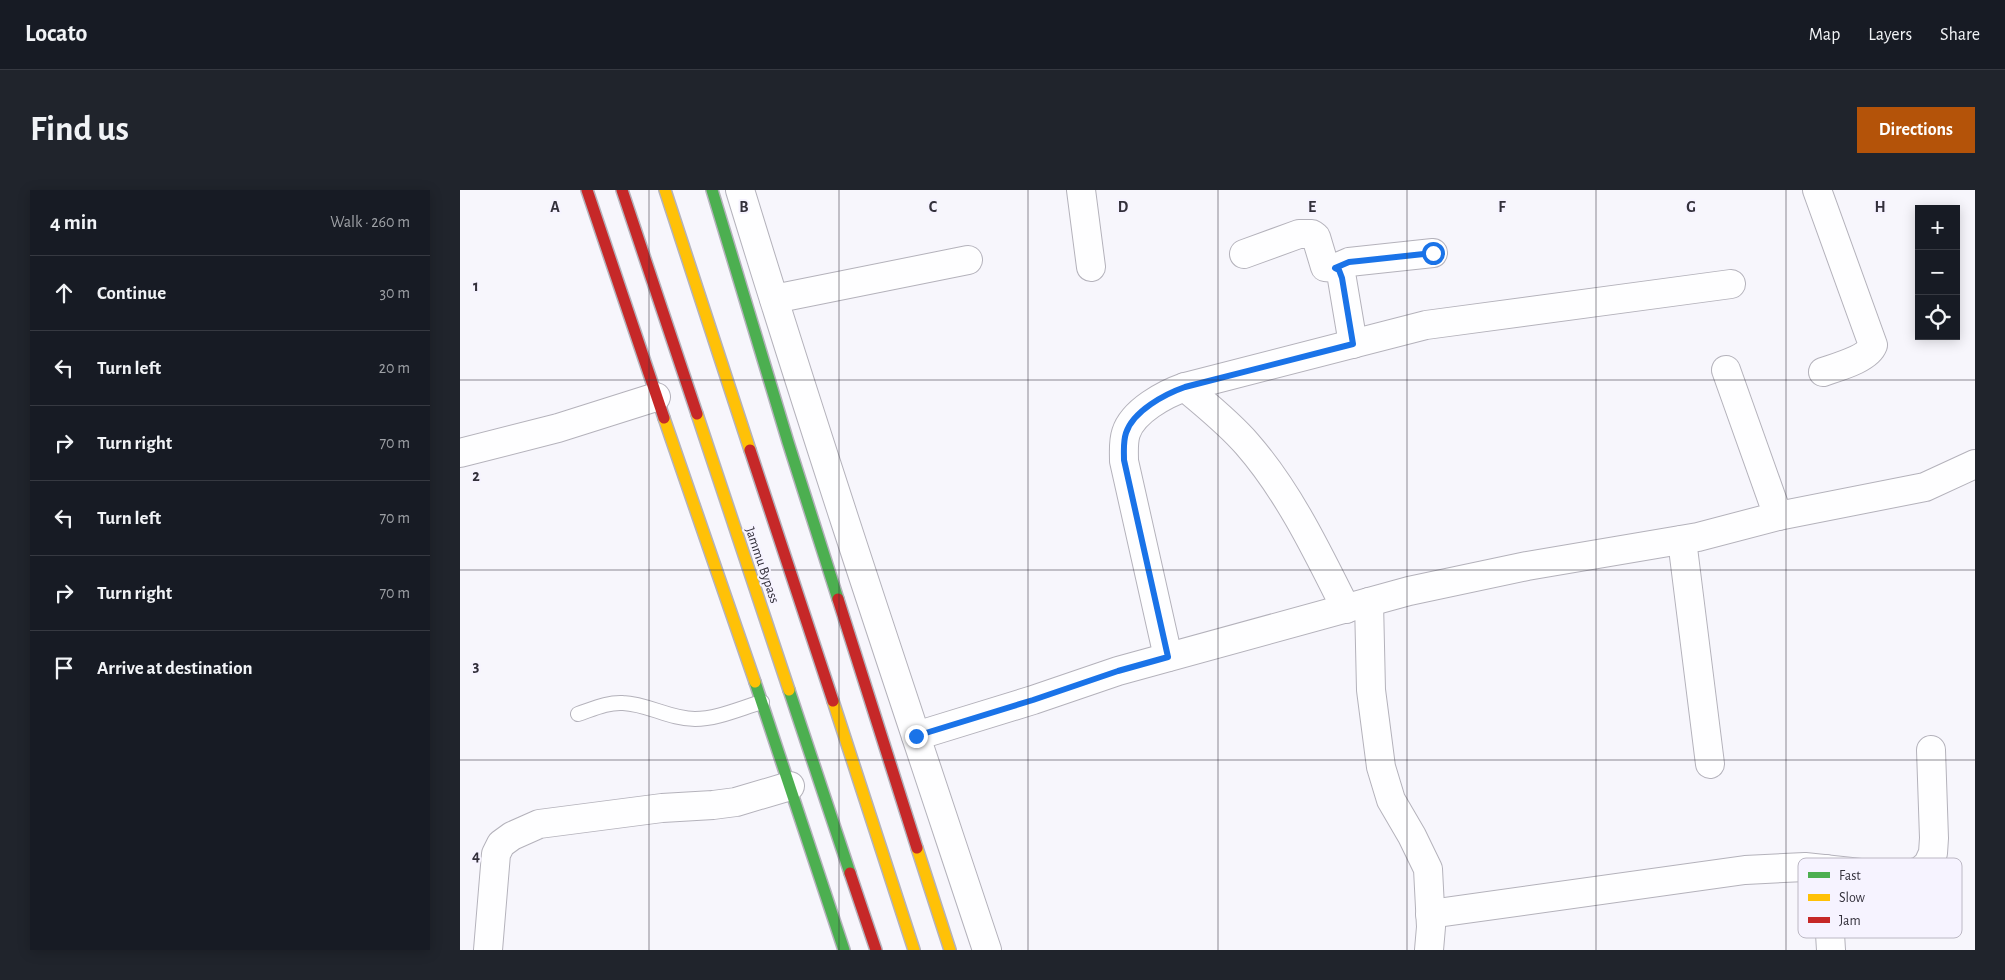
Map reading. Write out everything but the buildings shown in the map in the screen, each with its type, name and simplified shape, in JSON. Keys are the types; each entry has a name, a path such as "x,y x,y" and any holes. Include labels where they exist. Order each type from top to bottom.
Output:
{"main road":[{"path":"587,190 656,397 762,702 844,950"},
{"name":"Jammu Bypass","path":"622,190 876,950"},
{"name":"Jammu Bypass","path":"665,190 914,950"},
{"path":"712,190 788,442 950,950"}],"street":[{"path":"740,190 987,950"},
{"path":"1081,190 1091,267"},
{"path":"1817,190 1873,345 1871,350 1861,358 1823,372"},
{"path":"1244,254 1306,233 1316,237 1325,267 1335,268 1349,262 1433,253"},
{"path":"774,299 968,260"},
{"path":"1335,268 1339,270 1342,278 1353,344"},
{"path":"1168,657 1124,460 1123,444 1126,431 1132,422 1145,409 1167,394 1185,387 1426,325 1730,284"},
{"path":"1726,370 1778,516"},
{"path":"1185,387 1248,444 1272,476 1318,553 1358,605 1381,767 1391,800 1412,836 1428,870 1429,950"},
{"path":"460,453 558,428 656,397"},
{"path":"916,736 1033,700 1118,671 1409,591 1528,566 1682,540 1778,516 1924,487 1975,464"},
{"path":"1682,540 1710,764"},
{"path":"1931,750 1934,838 1931,858"},
{"path":"488,950 496,854 501,844 512,836 539,824 662,808 736,802 790,786"},
{"path":"1430,914 1745,870 1798,866"}],"lane":[{"path":"578,714 604,705 623,702 680,718 695,719 715,716 762,702"}],"traffic: fast":[{"path":"712,190 788,442 838,599"},
{"path":"755,682 844,950"},
{"path":"789,690 850,873"}],"traffic: slow":[{"path":"665,190 750,450"},
{"path":"697,414 789,690"},
{"path":"664,418 755,682"},
{"path":"833,701 914,950"},
{"path":"917,848 950,950"}],"traffic: jam":[{"path":"587,190 664,418"},
{"path":"622,190 697,414"},
{"path":"750,450 833,701"},
{"path":"838,599 917,848"},
{"path":"850,873 876,950"}],"route":[{"path":"916,736 1033,700 1118,671 1168,657 1124,460 1123,444 1126,431 1145,409 1167,394 1185,387 1353,344 1342,278 1339,270 1335,268 1349,262 1433,253"}]}
